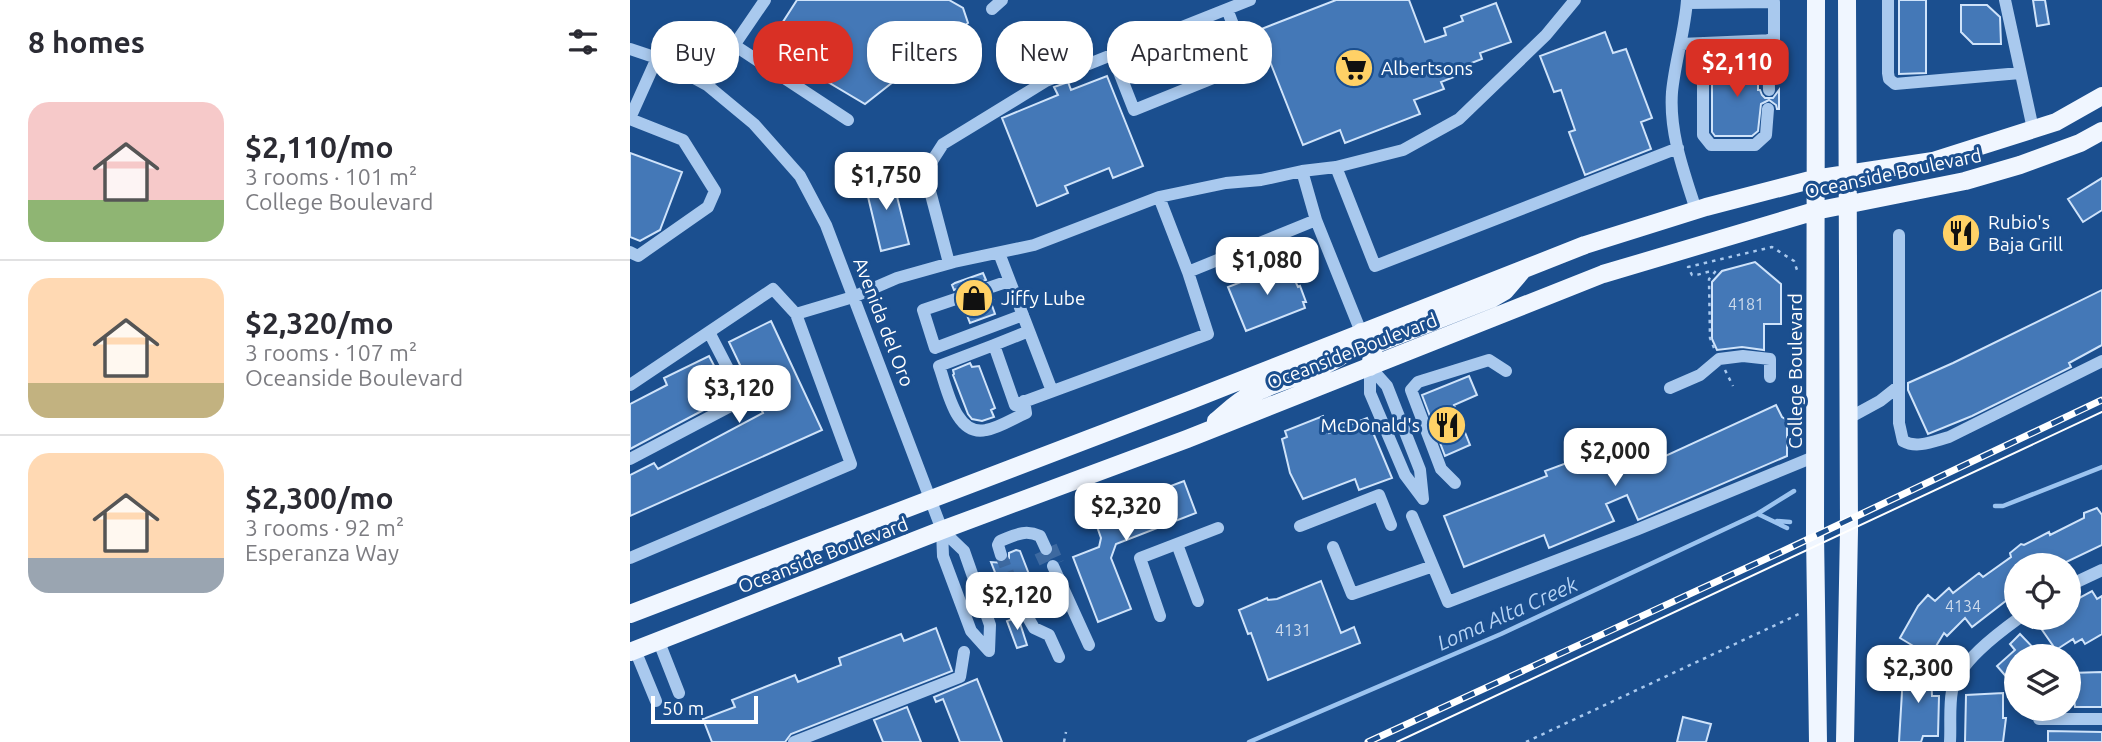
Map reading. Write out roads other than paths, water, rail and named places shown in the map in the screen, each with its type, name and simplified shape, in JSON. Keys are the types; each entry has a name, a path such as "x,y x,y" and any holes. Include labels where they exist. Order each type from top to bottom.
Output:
{"main road":[{"name":"College Boulevard","path":"1816,0 1814,179 1818,742"},
{"path":"1845,742 1849,530 1847,0"},
{"name":"Oceanside Boulevard","path":"630,614 1585,245 1696,210 1814,179 1933,161 2056,122 2102,96"},
{"name":"Oceanside Boulevard","path":"633,651 942,530 1200,434 1603,274 1815,211 1965,181 2020,165 2080,143 2102,131"},
{"path":"1370,367 1376,344 1493,298 1505,290 1524,268"},
{"path":"1200,434 1249,395 1348,352 1360,340 1361,332"}],"street":[{"path":"739,38 765,0"},
{"path":"992,9 1002,0"},
{"path":"1196,21 1250,0"},
{"path":"796,314 853,296 897,278 949,263 1034,245 1159,197 1226,183 1336,167 1403,150 1458,119 1546,35 1575,0"},
{"path":"1888,0 1888,73 1889,79 1895,84 2020,73"},
{"path":"2005,0 2033,130"},
{"path":"1681,44 1774,40 1774,2 1687,2 1672,92 1672,124 1696,210"},
{"path":"1227,9 1232,21"},
{"path":"1768,40 1769,90"},
{"path":"1703,44 1703,135 1711,145 1755,145 1766,135 1768,109"},
{"path":"739,48 848,120"},
{"name":"Avenida del Oro","path":"630,49 651,56"},
{"path":"949,263 925,172 943,144 1045,81 1107,56"},
{"path":"630,252 639,256 708,206 715,191 683,140 630,118 651,70"},
{"path":"1124,84 1134,110 1198,84"},
{"name":"Avenida del Oro","path":"707,85 754,124 800,176 826,225 942,530"},
{"path":"1336,167 1376,266 1678,148"},
{"path":"1302,171 1317,220 1361,332"},
{"path":"994,345 1015,405 1208,334 1159,197"},
{"path":"1188,272 1317,220"},
{"path":"1899,235 1899,423 1903,441 1908,444 1924,444 1958,433 2102,361"},
{"path":"999,253 1052,391"},
{"path":"1009,281 923,310 935,348 1024,315"},
{"path":"630,385 773,289 796,314 851,464 630,558"},
{"path":"1024,401 1026,413 985,430 972,430 959,421 939,366 1029,331"},
{"path":"630,458 741,400 739,390 709,332"},
{"path":"1670,388 1700,375 1719,359 1744,356 1770,359 1770,377"},
{"path":"1455,483 1441,469 1412,390 1418,382 1489,360 1506,370"},
{"path":"1370,367 1387,386 1420,470 1423,499 1405,475 1370,393 1370,367"},
{"path":"1847,419 1880,401 1899,386"},
{"path":"1412,516 1448,602 1636,530 1816,456"},
{"path":"1300,526 1379,495 1391,524"},
{"path":"1160,616 1140,558 1218,528"},
{"path":"942,530 964,551 990,625 989,651 971,631 943,556 942,530"},
{"path":"1002,555 998,545 1000,541 1020,533 1031,532 1040,536 1045,549"},
{"path":"1177,544 1198,601"},
{"path":"1333,547 1352,594 1433,566"},
{"path":"1054,567 1089,645"},
{"path":"2081,580 2102,570"},
{"path":"1020,604 1034,628 1049,635 1059,657"},
{"path":"1950,742 1952,690 1965,666 2004,629"},
{"path":"659,642 679,693"},
{"path":"633,651 656,701"},
{"path":"794,742 960,677 964,652"},
{"path":"2081,719 2102,719"}],"waterway":[{"name":"Loma Alta Creek","path":"1995,506 2003,506 2102,467"},
{"name":"Loma Alta Creek","path":"1249,742 1501,634 1757,514 1794,491"},
{"name":"Loma Alta Creek","path":"1758,514 1787,528"},
{"name":"Loma Alta Creek","path":"1777,521 1790,522"}],"tunnel":[{"path":"1051,546 1058,563"},
{"path":"1040,552 1047,567"},
{"path":"1001,555 1020,604"}],"tram line":[{"path":"1397,742 2102,412"}],"railway":[{"path":"1368,742 1781,552 2102,400"}],"place":[{"name":"Albertsons","path":"1354,68"},
{"name":"Rubio's Baja Grill","path":"1961,233"},
{"name":"Jiffy Lube","path":"974,298"},
{"name":"McDonald's","path":"1447,425"}]}
